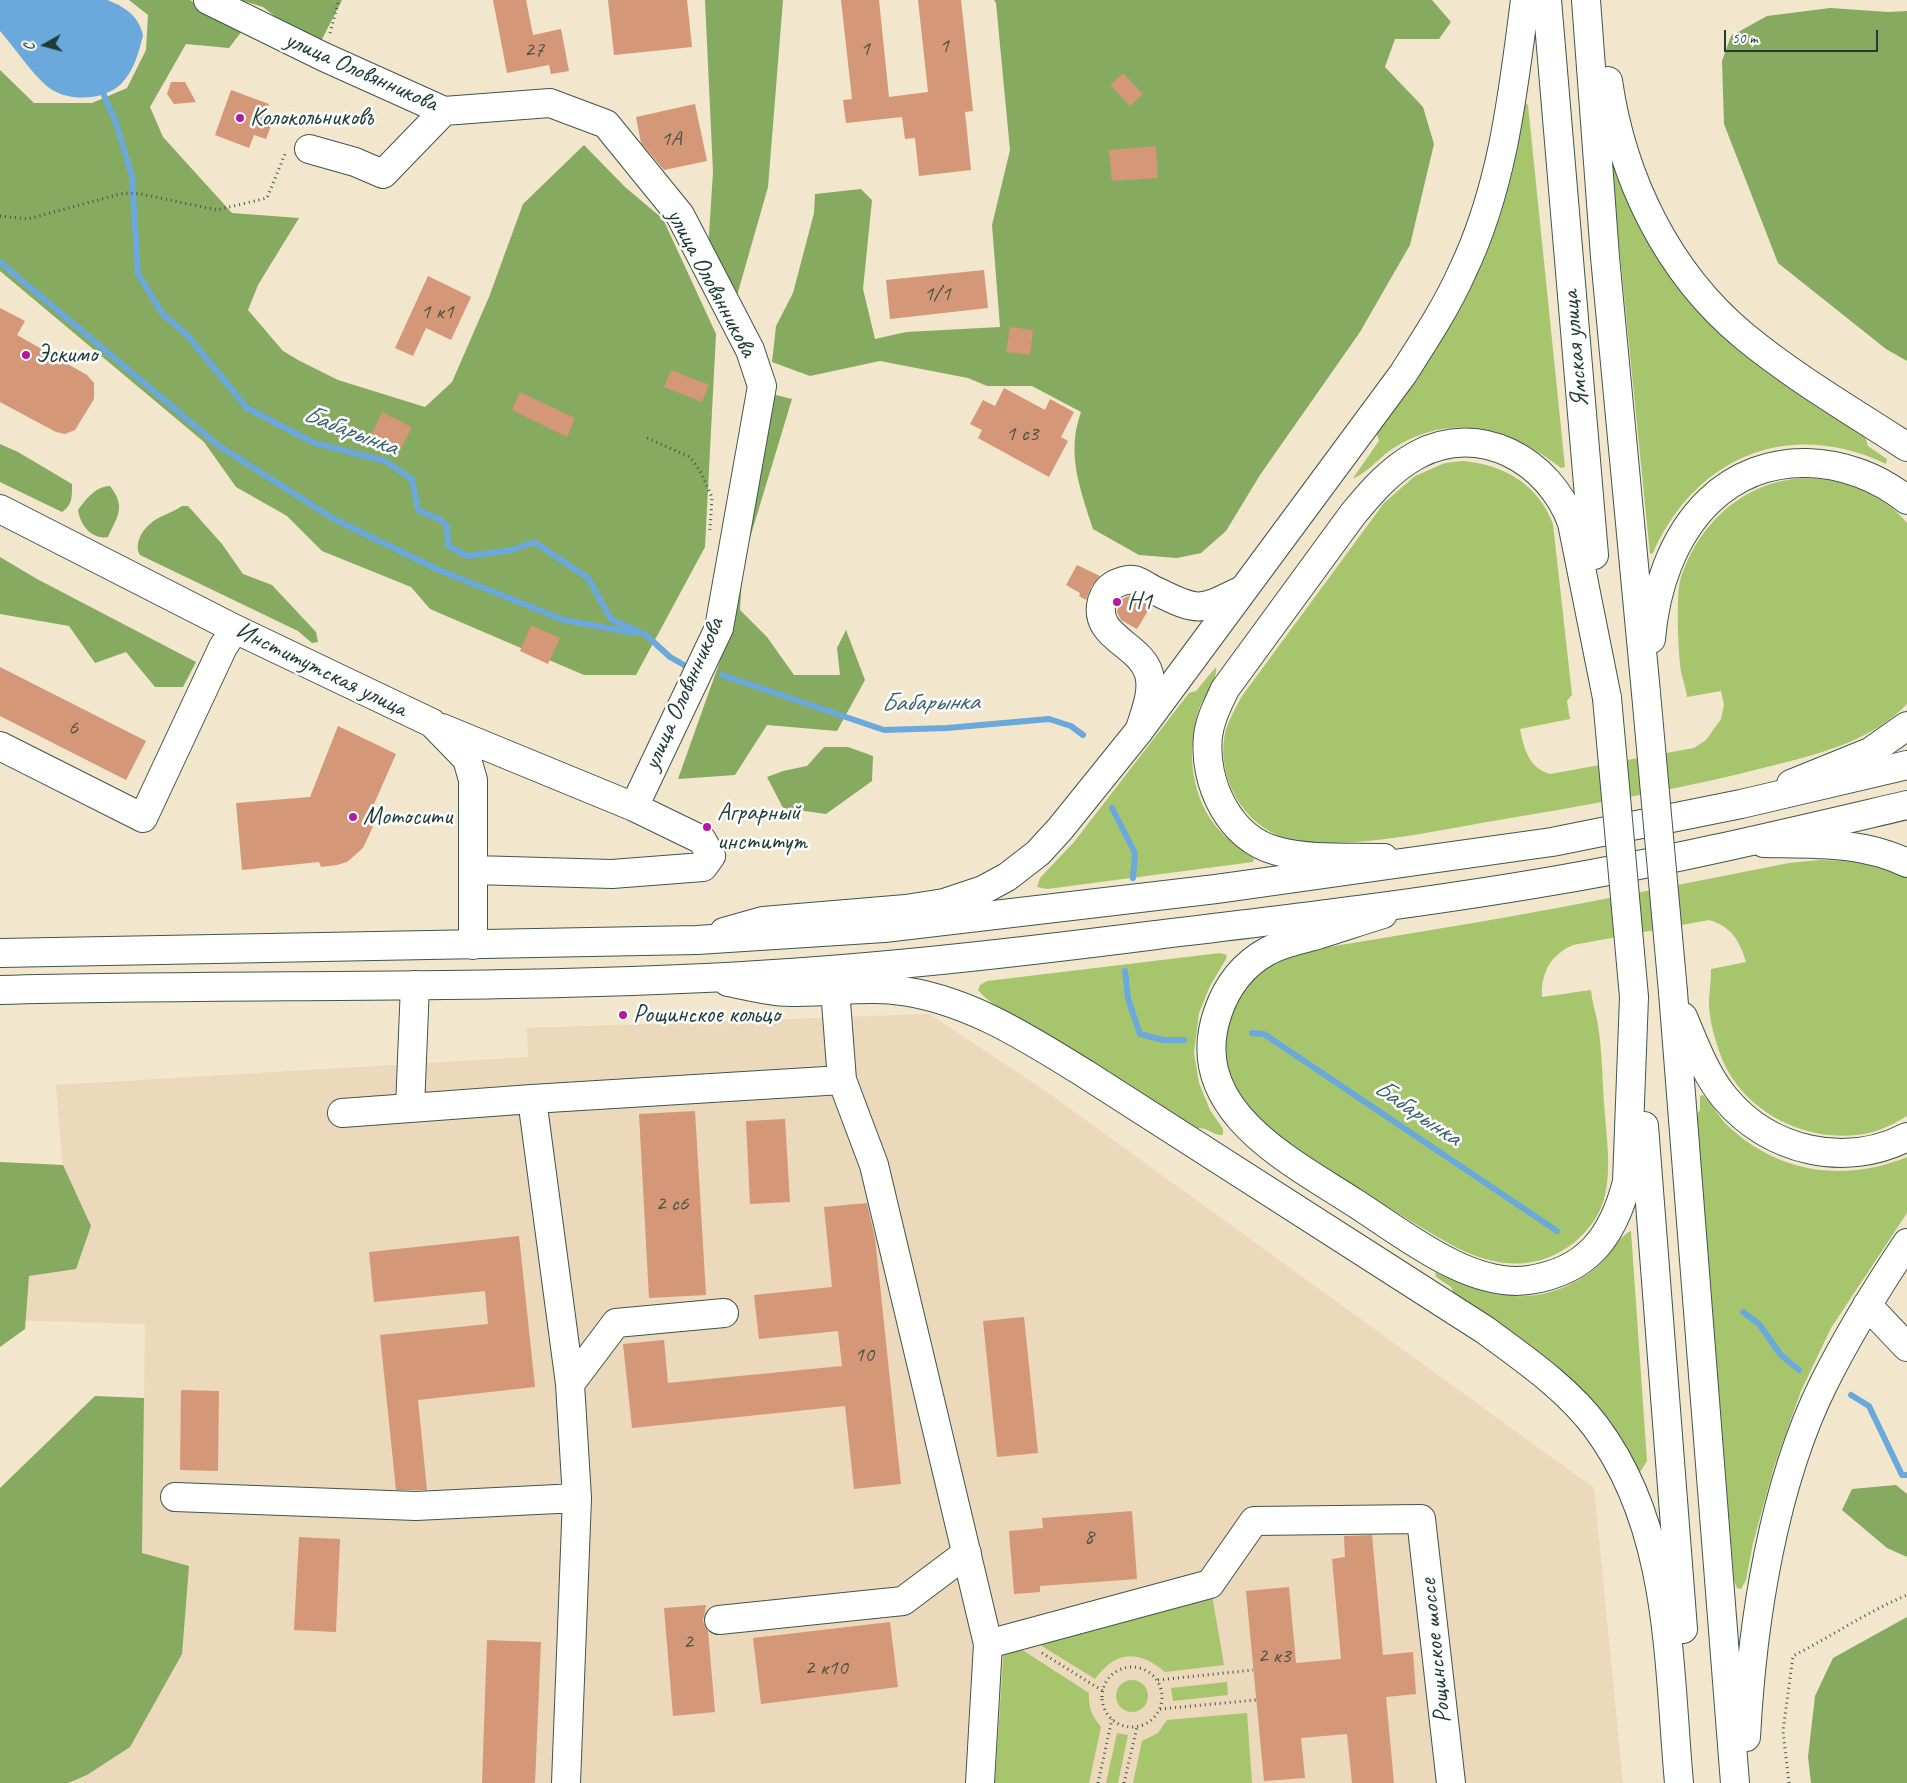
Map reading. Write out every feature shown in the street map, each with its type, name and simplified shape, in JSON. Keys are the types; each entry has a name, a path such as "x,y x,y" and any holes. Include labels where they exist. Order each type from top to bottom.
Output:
{"main road":[{"name":"улица Оловянникова","path":"208,0 324,57 444,111 550,104 606,124 680,215 750,350 762,386 719,628 634,807"},
{"path":"697,940 763,921 906,909 944,902 983,890 1007,877 1038,853 1060,829 1140,732 1242,590 1403,374 1434,325 1463,271 1484,214 1505,139 1512,108 1525,0"},
{"name":"Ямская улица","path":"1547,0 1607,698"},
{"path":"1586,0 1605,257 1673,992 1735,1783"},
{"path":"1597,0 1613,114 1628,169 1653,224 1690,278 1713,306 1748,340 1788,369 1907,447"},
{"path":"309,149 355,162 383,174 444,111"},
{"path":"1428,860 1300,855 1276,851 1260,844 1229,817 1218,799 1208,756 1208,735 1214,713 1225,689 1353,514 1376,486 1390,473 1419,454 1438,447 1474,443 1490,446 1526,462 1554,488 1565,504 1572,524 1607,698 1634,997 1695,1783"},
{"path":"1646,693 1653,614 1665,571 1682,536 1709,501 1740,479 1761,470 1784,464 1806,463 1848,469 1868,475 1907,500"},
{"name":"Институтская улица","path":"0,509 235,629 432,724 466,759 473,780 473,945"},
{"path":"1140,732 1149,697 1149,673 1140,657 1108,630 1102,620 1102,604 1105,594 1111,586 1122,581 1133,580 1184,606 1200,608 1242,590"},
{"path":"0,746 143,818 223,647 235,629"},
{"path":"432,724 634,807 702,840 712,856 703,867 612,874 474,870"},
{"path":"1741,804 1870,752 1907,726"},
{"path":"0,952 697,940 884,928 1004,915 1552,842 1741,804 1907,765"},
{"path":"0,990 110,987 415,985 704,978 889,966 997,955 1431,900 1562,880 1747,842 1907,805"},
{"path":"1747,842 1844,845 1881,851 1907,863"},
{"path":"1431,900 1285,944 1253,961 1239,974 1221,1003 1211,1037 1212,1058 1216,1077 1225,1098 1237,1114 1260,1138 1279,1154 1421,1245 1463,1268 1482,1276 1505,1280 1528,1280 1551,1275 1583,1259 1599,1245 1612,1227 1620,1208 1627,1182 1634,997"},
{"path":"704,978 777,991 835,989 896,990 924,996 984,1017 1029,1040 1485,1330 1537,1369 1567,1396 1595,1426 1619,1461 1648,1532 1659,1576 1664,1611 1679,1783"},
{"path":"410,1108 415,985"},
{"path":"835,989 842,1080 874,1165 988,1644 980,1783"},
{"path":"1673,992 1709,1076 1737,1111 1754,1126 1790,1145 1832,1154 1869,1151 1894,1144 1907,1137"},
{"path":"342,1113 842,1080"},
{"path":"532,1099 570,1384 577,1498 566,1783"},
{"path":"1749,1783 1746,1742 1748,1693 1770,1546 1794,1460 1820,1392 1867,1306 1907,1243"},
{"path":"1867,1306 1907,1347"},
{"path":"570,1384 616,1323 724,1313"},
{"path":"175,1497 416,1506 577,1498"},
{"name":"Рощинское шоссе","path":"1015,1636 1210,1584 1254,1520 1421,1519 1451,1783"},
{"path":"719,1620 903,1601 967,1553"},
{"path":"988,1644 1015,1636"}],"path":[{"path":"324,57 339,0"},
{"path":"0,217 28,219 124,193 141,194 217,210 267,198 290,141 309,149"},
{"path":"647,438 690,457 700,471 712,497 710,535"},
{"path":"1789,1783 1783,1730 1793,1656 1822,1641 1863,1615 1907,1595"},
{"path":"1015,1636 1103,1691"},
{"path":"1142,1668 1158,1680 1162,1700 1160,1709 1150,1721 1136,1727 1128,1727 1112,1719 1106,1711 1103,1691 1106,1682 1122,1669 1142,1668"},
{"path":"1158,1680 1253,1670"},
{"path":"1160,1709 1256,1700"},
{"path":"1098,1783 1112,1719"},
{"path":"1124,1783 1136,1727"}],"shaded area":[{"path":"929,1014 1047,1092 1594,1488 1623,1783 68,1783 87,1775 142,1553 145,1324 0,1320 0,1248 69,1245 56,1085 528,1057 527,1028"}],"green space":[{"path":"129,0 190,0 242,31 229,48 186,44 150,107 163,137 232,213 299,218 258,285 248,310 283,351 338,380 425,407 452,382 489,297 523,204 584,145 625,187 663,219 716,334 705,547 636,675 584,675 430,609 411,587 322,551 287,516 236,487 204,442 0,271 0,70 34,103 92,103 127,88 146,50 148,15"},
{"path":"240,0 342,0 317,49 263,7"},
{"path":"705,0 783,0 768,187 734,306 708,250 713,172"},
{"path":"994,0 1432,0 1451,22 1439,39 1395,39 1385,67 1423,107 1434,144 1410,245 1360,332 1260,475 1226,531 1201,553 1177,558 1139,555 1093,529 1076,471 1075,442 1081,412 1032,386 987,386 968,378 880,361 810,376 772,362 776,326 793,293 814,213 815,194 861,189 872,200 863,289 875,339 906,332 1000,327 992,225 1010,150 996,3"},
{"path":"1830,8 1888,12 1907,11 1907,361 1886,349 1778,263 1724,124 1722,61 1731,36 1767,16"},
{"path":"1524,102 1528,105 1565,467 1561,468 1521,442 1500,434 1479,429 1458,428 1436,430 1414,437 1392,449 1362,474 1353,478 1379,441 1376,431"},
{"path":"1611,165 1614,166 1632,204 1677,283 1704,318 1746,357 1769,374 1865,436 1868,446 1887,459 1886,464 1850,451 1815,445 1781,446 1750,455 1720,470 1694,492 1671,519 1653,553 1650,554"},
{"path":"764,392 792,399 743,561 740,610 767,637 794,675 840,675 837,648 846,630 865,680 837,731 767,725 735,775 678,779 721,658"},
{"path":"0,444 18,452 72,484 71,499 66,509 62,512 0,482"},
{"path":"1462,461 1491,466 1517,479 1538,498 1553,524 1572,695 1567,701 1570,719 1520,729 1523,744 1529,757 1543,771 1550,774 1694,748 1706,740 1721,719 1724,705 1721,691 1687,697 1681,668 1679,643 1678,600 1680,581 1691,553 1707,529 1727,508 1750,493 1775,483 1803,478 1832,481 1874,496 1892,508 1907,523 1907,704 1893,717 1869,733 1829,750 1739,774 1678,787 1383,839 1324,843 1298,841 1277,835 1251,817 1241,805 1227,777 1223,745 1226,729 1233,712 1242,696 1384,503 1415,476 1445,463"},
{"path":"110,486 118,500 119,511 108,537 97,536 84,526 78,510 88,497 100,488"},
{"path":"182,506 188,506 222,544 243,574 272,585 316,632 318,642 312,643 298,631 140,555 138,543 147,527 153,521"},
{"path":"0,557 37,579 196,662 183,687 155,687 126,652 95,663 69,626 0,614"},
{"path":"1216,667 1215,677 1201,704 1195,724 1192,757 1197,790 1211,819 1221,832 1254,859 1253,862 1047,889 1037,887 1040,878 1074,842 1189,693 1196,691"},
{"path":"824,747 848,747 873,756 872,781 826,814 783,808 767,777 783,771 807,766"},
{"path":"1819,860 1875,865 1907,878 1907,1116 1879,1130 1846,1136 1822,1134 1800,1129 1778,1119 1759,1107 1742,1091 1729,1072 1719,1051 1710,1019 1709,999 1711,969 1746,962 1741,947 1734,935 1723,926 1709,920 1573,945 1558,954 1548,966 1543,980 1542,997 1591,990 1600,1044 1608,1165 1605,1195 1598,1214 1586,1232 1570,1246 1552,1256 1528,1263 1504,1263 1480,1258 1457,1248 1309,1159 1280,1139 1253,1115 1233,1086 1225,1051 1226,1033 1237,999 1247,985 1260,973 1287,959 1331,947 1485,921 1789,863"},
{"path":"1220,953 1227,955 1226,959 1210,986 1199,1013 1194,1053 1199,1083 1210,1110 1223,1129 1223,1135 1196,1128 1036,1028 1001,1009 978,990 980,985 987,981"},
{"path":"1703,1095 1727,1125 1747,1141 1767,1154 1789,1163 1812,1169 1859,1170 1907,1157 1907,1213 1831,1328 1801,1391 1774,1467 1753,1543 1746,1580 1741,1589 1737,1588 1734,1581 1697,1114 1700,1110 1700,1096"},
{"path":"0,1162 63,1165 91,1226 76,1269 29,1276 25,1329 0,1347"},
{"path":"1631,1231 1647,1461 1640,1472 1601,1416 1559,1371 1510,1331 1454,1294 1451,1287 1436,1277 1435,1272 1455,1282 1497,1294 1517,1296 1538,1295 1558,1290 1578,1280 1597,1267 1623,1237"},
{"path":"95,1396 144,1398 142,1553 189,1566 182,1654 130,1747 87,1775 68,1783 0,1783 0,1488"},
{"path":"1896,1485 1907,1494 1907,1557 1887,1548 1842,1510 1852,1489"},
{"path":"1212,1595 1224,1665 1165,1672 1146,1660 1128,1656 1111,1663 1095,1679 1029,1638"},
{"path":"1907,1617 1907,1783 1811,1783 1808,1757 1815,1696 1833,1658"},
{"path":"1013,1644 1089,1693 1091,1711 1101,1727 1089,1783 995,1783 1004,1645"},
{"path":"1132,1680 1143,1685 1148,1696 1143,1707 1132,1712 1121,1707 1116,1696 1121,1685"},
{"path":"1227,1682 1228,1695 1173,1701 1171,1688"},
{"path":"1247,1713 1252,1783 1133,1783 1142,1741 1158,1733 1167,1720"},
{"path":"1117,1733 1128,1735 1118,1783 1106,1783"}],"water":[{"path":"0,0 107,0 120,6 138,22 143,35 133,67 121,84 105,94 85,98 56,92 36,75 0,31"}],"building":[{"path":"493,0 526,0 533,35 561,29 569,71 551,74 549,65 507,73"},
{"path":"608,0 687,0 692,47 614,55"},
{"path":"841,0 879,0 889,97 928,92 918,0 961,0 973,111 965,112 971,170 919,176 915,138 905,139 902,117 846,123 843,100 852,99"},
{"path":"1123,73 1143,94 1130,106 1110,85"},
{"path":"171,82 185,82 196,102 174,104 167,94"},
{"name":"Колокольниковъ","path":"231,90 269,104 263,120 272,123 266,139 254,135 249,148 215,135"},
{"path":"695,104 707,161 664,170 641,143 636,117"},
{"path":"1156,146 1158,178 1112,181 1109,150"},
{"path":"984,270 988,308 890,319 886,280"},
{"path":"428,276 471,297 451,340 426,328 413,356 395,348"},
{"name":"Эскимо","path":"0,308 25,321 17,335 87,375 94,383 94,399 75,430 65,434 56,432 0,402"},
{"path":"1010,327 1033,330 1030,355 1006,352"},
{"path":"671,370 709,385 702,402 664,387"},
{"path":"1004,388 1045,410 1050,399 1074,412 1061,437 1068,441 1049,477 978,438 982,430 970,424 983,400 995,406"},
{"path":"520,392 575,418 567,437 512,410"},
{"path":"382,412 412,427 400,450 371,435"},
{"path":"1077,565 1100,576 1091,587 1086,600 1079,596 1080,593 1066,585"},
{"path":"1131,595 1151,606 1137,629 1121,620 1117,612 1120,600"},
{"path":"531,625 560,638 548,664 520,651"},
{"path":"0,667 146,741 126,780 0,716"},
{"path":"338,726 396,754 367,820 375,822 363,848 347,862 337,865 321,867 319,862 242,870 236,803 310,797"},
{"path":"695,1111 706,1295 649,1298 639,1114"},
{"path":"785,1119 790,1202 750,1204 746,1121"},
{"path":"867,1203 875,1238 901,1484 854,1489 845,1406 632,1428 623,1344 664,1340 668,1383 842,1366 838,1331 759,1339 754,1295 832,1287 824,1207"},
{"path":"519,1236 535,1387 418,1400 427,1490 396,1490 380,1335 488,1324 485,1291 374,1302 369,1252"},
{"path":"1024,1317 1038,1453 997,1457 983,1321"},
{"path":"181,1390 219,1391 218,1471 180,1470"},
{"path":"1132,1511 1137,1579 1040,1586 1040,1592 1014,1594 1009,1531 1043,1528 1042,1518"},
{"path":"1372,1535 1383,1655 1413,1652 1416,1694 1386,1697 1394,1783 1352,1783 1347,1734 1301,1738 1305,1778 1264,1781 1246,1591 1289,1587 1296,1663 1341,1659 1332,1559 1345,1557 1344,1536"},
{"path":"299,1537 340,1539 336,1632 294,1630"},
{"path":"706,1605 703,1621 708,1631 715,1712 673,1716 664,1608"},
{"path":"890,1622 898,1687 761,1704 753,1638"},
{"path":"487,1640 541,1642 535,1783 482,1783"}],"waterway":[{"name":"Бабарынка","path":"97,89 103,93 116,123 132,176 138,274 162,313 187,335 247,408 314,443 385,461 412,479 418,510 441,520 447,526 448,546 468,556 512,550 534,542 588,578 611,619 646,635 670,657 684,665"},
{"path":"0,262 219,446 334,519 439,570 564,620 635,633"},
{"name":"Бабарынка","path":"722,675 884,730 947,728 1049,719 1071,726 1083,735"},
{"name":"Бабарынка","path":"1112,808 1135,853 1133,878"},
{"name":"Бабарынка","path":"1125,971 1128,999 1140,1034 1163,1040 1184,1040"},
{"name":"Бабарынка","path":"1252,1033 1264,1034 1557,1231"},
{"name":"Бабарынка","path":"1743,1312 1759,1324 1781,1355 1799,1370"},
{"name":"Бабарынка","path":"1851,1395 1869,1406 1902,1475 1907,1475"}],"place":[{"name":"Колокольниковъ","path":"240,118"},
{"name":"Эскимо","path":"26,355"},
{"name":"Н1","path":"1117,602"},
{"name":"Мотосити","path":"353,817"},
{"name":"Аграрный институт","path":"707,827"},
{"name":"Рощинское кольцо","path":"623,1015"}]}
